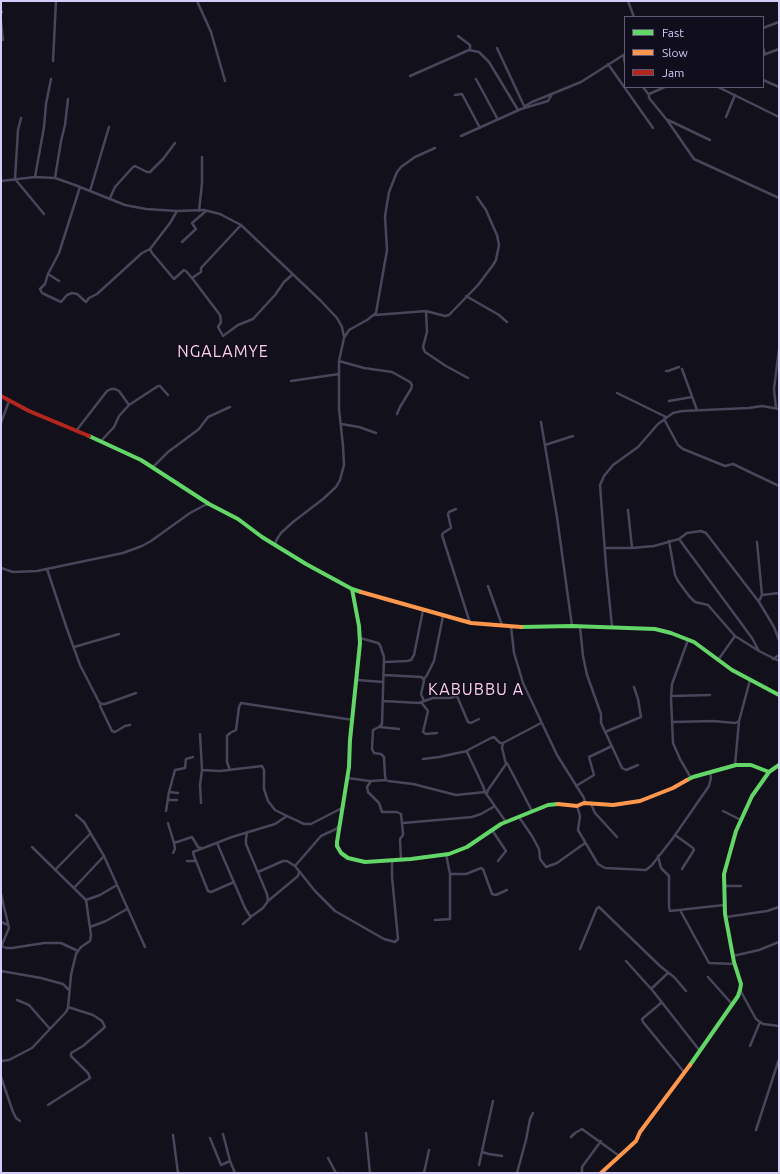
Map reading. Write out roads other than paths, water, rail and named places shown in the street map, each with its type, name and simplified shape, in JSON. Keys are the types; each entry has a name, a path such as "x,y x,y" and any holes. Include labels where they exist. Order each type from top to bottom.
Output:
{"street":[{"path":"53,61 56,1"},
{"path":"197,1 211,32 225,81"},
{"path":"628,1 634,16"},
{"path":"1,22 3,40"},
{"path":"764,28 779,22"},
{"path":"458,36 470,45 470,50"},
{"path":"497,48 525,108"},
{"path":"764,54 779,49"},
{"path":"410,76 470,50 479,52 489,62 518,110"},
{"path":"461,136 525,108 525,106 532,102 581,82 624,55"},
{"path":"608,64 624,87"},
{"path":"35,177 51,78"},
{"path":"476,79 497,118"},
{"path":"764,80 779,88"},
{"path":"625,88 653,128"},
{"path":"644,88 651,101 667,120 694,159 779,198"},
{"path":"649,95 663,88"},
{"path":"720,88 779,116"},
{"path":"455,95 462,94 480,128"},
{"path":"726,117 735,95"},
{"path":"55,178 65,125 68,99"},
{"path":"21,118 18,130 15,179 44,214"},
{"path":"667,120 710,140"},
{"path":"90,191 109,127"},
{"path":"110,198 115,186 133,167 135,166 150,172 163,159 175,143"},
{"path":"375,315 377,311 387,250 384,216 393,181 401,167 415,157 434,148"},
{"path":"199,211 202,184 202,157"},
{"path":"1,181 35,177 55,178 132,207 177,211 206,211 220,214 241,225 293,274 337,318 342,328 344,338"},
{"path":"80,187 59,253 48,274 45,284 40,289 42,293 61,302 72,293 77,294 86,302 142,252 150,249 170,223 177,211"},
{"path":"275,544 281,533 336,487 340,480 344,465 340,424 339,361 344,338 349,330 375,315 426,311 445,316 449,315 478,285 496,260 499,245 497,235 489,217 477,197"},
{"path":"182,242 196,229 192,223 206,211"},
{"path":"192,278 201,272 201,268 241,225"},
{"path":"150,249 174,279 184,270 192,278 220,315 221,322 218,327 224,336 238,325 253,319 275,295 284,282 293,274"},
{"path":"48,274 59,281"},
{"path":"466,296 499,315 507,322"},
{"path":"426,311 427,332 423,347 425,352 468,378"},
{"path":"342,328 349,330"},
{"path":"612,627 604,548 601,481 613,465 638,447 665,418 678,412 762,406 778,409 774,389 779,349"},
{"path":"339,361 364,368 392,372 410,382 412,385 411,389 397,414"},
{"path":"666,371 681,368 697,410"},
{"path":"291,381 339,374"},
{"path":"101,441 114,427 119,416 129,405 158,386 160,386 168,395"},
{"path":"76,431 107,391 111,389 120,391 129,405"},
{"path":"617,393 662,414 678,445 683,449 725,466 733,464 779,486"},
{"path":"1,396 62,426 132,455 209,504 238,519 257,533 317,570 352,589 470,623 535,627 612,627 655,629 671,632 700,645 718,660 750,680 779,695"},
{"path":"669,401 692,397"},
{"path":"1,423 9,401"},
{"path":"153,467 168,452 199,429 208,417 230,407"},
{"path":"541,422 572,626"},
{"path":"340,424 354,426 376,433"},
{"path":"545,445 573,436"},
{"path":"1,568 13,572 26,572 47,569 123,552 142,546 194,510 209,504"},
{"path":"456,510 449,512 448,514 451,528 442,535 470,623"},
{"path":"628,510 632,548"},
{"path":"604,548 654,546 679,539 687,533 701,531 706,533 759,602 774,627 779,640"},
{"path":"679,539 752,638 759,651"},
{"path":"669,541 675,575 678,582 695,602 708,605 735,636 773,659 779,661"},
{"path":"757,542 762,594 759,602"},
{"path":"47,569 67,629 86,677 101,704 100,706 112,731 115,732 125,726 130,725"},
{"path":"488,586 502,625"},
{"path":"352,589 360,638 347,778 337,846 343,855 360,862 401,860 446,854 462,849 492,829 506,822 553,804 577,806 584,803 613,805 640,801 673,788 691,778 710,772 727,769 735,765 751,765 769,772"},
{"path":"762,594 779,593"},
{"path":"385,662 411,660 414,655 423,610"},
{"path":"437,733 426,734 423,732 428,711 422,702 421,694 424,679 433,663 443,616"},
{"path":"510,626 517,665 523,683 561,762 585,800 584,803"},
{"path":"580,627 583,656 601,714 601,723 624,770 638,765"},
{"path":"74,647 120,634"},
{"path":"718,660 735,636"},
{"path":"360,638 378,643 385,662 382,724 373,730 372,751 374,753 381,754 384,757 386,780"},
{"path":"688,639 672,684 671,698 673,745 691,778"},
{"path":"773,659 779,655"},
{"path":"384,675 417,677 424,679"},
{"path":"357,680 384,682"},
{"path":"735,765 737,724 750,680"},
{"path":"605,732 641,716 634,687"},
{"path":"101,704 136,693"},
{"path":"672,696 710,695"},
{"path":"383,701 422,702 433,698 457,697 468,722 471,723 479,719"},
{"path":"230,770 227,766 227,736 230,732 236,730 239,707 241,703 353,720"},
{"path":"672,722 713,721 737,724"},
{"path":"499,742 503,743 542,723"},
{"path":"379,727 399,729"},
{"path":"200,734 202,770 200,786 201,803"},
{"path":"423,759 439,757 467,750 491,738 495,738 499,742 507,763 532,811"},
{"path":"502,748 503,743"},
{"path":"576,786 594,775 589,758 612,746"},
{"path":"467,750 467,754 486,791 506,822"},
{"path":"166,811 175,770 185,768 186,759 193,757"},
{"path":"347,778 371,781 386,780 412,784 456,795 486,791 507,763"},
{"path":"601,1173 636,1141 640,1132 700,1051 738,996 740,981 733,956 724,905 726,869 736,831 752,796 769,772 779,765"},
{"path":"202,770 230,770 262,766 264,770 264,789 268,801 275,810 304,824 310,824 342,808"},
{"path":"577,806 580,816 577,827 578,830 598,864 605,868 646,870 652,865 675,835 709,786 711,782 710,772"},
{"path":"371,781 367,787 368,792 379,803 382,812 400,813 403,823 403,835 400,839 401,860"},
{"path":"169,792 178,793"},
{"path":"168,800 177,800"},
{"path":"591,804 595,813 617,837"},
{"path":"403,823 472,817 495,806"},
{"path":"723,812 741,820"},
{"path":"76,815 84,822 104,856 145,947"},
{"path":"234,882 209,892 195,861 193,852 217,842 275,824 287,816"},
{"path":"518,817 532,836 539,849 540,859 546,867 557,863 585,843"},
{"path":"168,823 174,843 175,849 173,853"},
{"path":"295,866 321,836 340,825"},
{"path":"492,829 506,851 498,861"},
{"path":"247,832 246,844 269,898 268,901"},
{"path":"55,870 90,834"},
{"path":"675,835 694,850 682,869"},
{"path":"174,843 192,837 198,847 201,848"},
{"path":"217,842 247,914 251,917"},
{"path":"1,1061 9,1060 32,1048 66,1012 68,1007 71,975 76,954 81,946 90,941 91,935 86,900 32,847"},
{"path":"434,920 450,919 450,874 446,854"},
{"path":"74,888 104,856"},
{"path":"658,856 661,868 669,876 670,911 724,905"},
{"path":"258,872 283,860 295,866 298,872 315,891 336,911 384,939 395,942 398,939 392,877 392,860"},
{"path":"187,861 195,861"},
{"path":"450,874 466,874 481,868 483,869 492,894 496,895 507,890"},
{"path":"243,924 298,876 298,872"},
{"path":"86,900 100,895 117,886"},
{"path":"724,886 741,886"},
{"path":"1,894 9,928 1,946 12,948 44,943 61,943 78,950"},
{"path":"580,949 597,908 599,907 674,977 686,991"},
{"path":"726,917 767,911 779,907"},
{"path":"90,927 106,921 127,909"},
{"path":"680,910 709,963 735,964"},
{"path":"1,922 8,925"},
{"path":"733,956 759,950 779,942"},
{"path":"626,961 679,1023 700,1051"},
{"path":"1,971 41,978 62,984 70,990"},
{"path":"651,989 668,973"},
{"path":"708,977 732,1004"},
{"path":"740,990 754,1016 760,1022 779,1026"},
{"path":"17,1000 29,1005 50,1029"},
{"path":"661,1003 642,1019 684,1072"},
{"path":"48,1105 90,1078 88,1073 71,1056 71,1053 84,1046 105,1027 102,1021 93,1015 68,1007"},
{"path":"750,1046 760,1022"},
{"path":"756,1130 779,1059"},
{"path":"1,1077 13,1112 16,1118 20,1121"},
{"path":"479,1165 493,1101"},
{"path":"517,1173 530,1119 533,1113"},
{"path":"571,1137 582,1129 601,1141 618,1155"},
{"path":"366,1133 370,1173"},
{"path":"223,1134 230,1161 235,1173"},
{"path":"173,1135 178,1173"},
{"path":"210,1138 221,1165 230,1161"},
{"path":"582,1173 582,1167 594,1148 601,1141"},
{"path":"424,1173 429,1150"},
{"path":"482,1152 502,1156"},
{"path":"328,1158 336,1173"}],"district":[{"name":"NGALAMYE","path":"223,352"},
{"name":"KABUBBU A","path":"476,690"}]}
